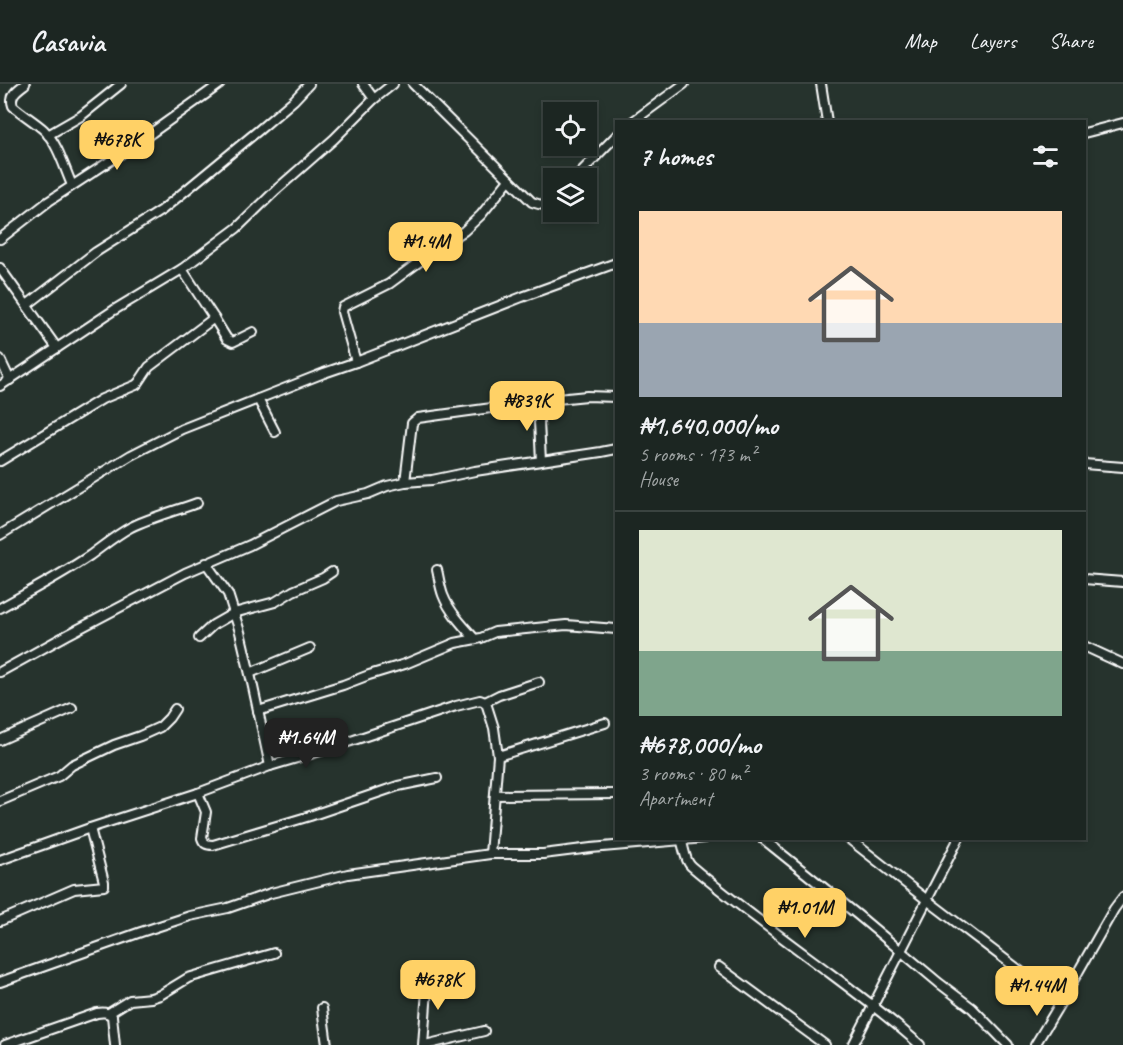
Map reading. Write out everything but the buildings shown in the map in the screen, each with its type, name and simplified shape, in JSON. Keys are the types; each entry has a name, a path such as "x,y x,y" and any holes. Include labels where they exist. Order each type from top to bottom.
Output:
{"street":[{"path":"25,84 12,96 13,106 48,135 60,155 72,185"},
{"path":"48,135 81,116 121,84"},
{"path":"0,239 49,201 153,132 219,84"},
{"path":"27,305 96,252 162,210 259,130 309,84"},
{"path":"363,84 374,99"},
{"path":"0,386 114,310 182,269 237,228 374,99 393,84"},
{"path":"413,84 532,202 543,205"},
{"path":"635,120 684,84"},
{"path":"821,84 827,120"},
{"path":"1086,132 1123,123"},
{"path":"585,168 615,137"},
{"path":"356,362 342,312 343,307 389,284 442,244 464,231 481,215 509,180"},
{"path":"0,535 159,440 324,373 615,263"},
{"path":"0,268 57,348"},
{"path":"182,269 227,339 233,342 254,332"},
{"path":"0,461 102,399 136,385 149,367 214,318"},
{"path":"0,359 10,380"},
{"path":"405,482 412,423 418,418 587,396 615,397"},
{"path":"258,399 274,432"},
{"path":"538,402 541,461"},
{"path":"0,672 185,573 274,534 336,501 405,482 432,480 615,448"},
{"path":"1086,464 1123,467"},
{"path":"0,608 68,569 130,528 197,503"},
{"path":"206,563 228,594 234,613 250,673 270,766"},
{"path":"437,570 444,598 475,639"},
{"path":"199,638 234,613 275,602 332,572"},
{"path":"1086,579 1123,582"},
{"path":"258,711 405,664 455,643 495,632 566,625 615,629"},
{"path":"1086,647 1123,663"},
{"path":"250,673 310,648"},
{"path":"0,860 198,793 270,766 456,706 480,700 485,702 499,694 539,682"},
{"path":"485,702 494,728 498,756 490,854"},
{"path":"0,740 72,708"},
{"path":"0,801 59,776 72,765 114,745 160,727 175,709"},
{"path":"498,756 605,723"},
{"path":"198,793 206,812 203,842 213,845 310,816 398,786 437,778"},
{"path":"495,795 615,794"},
{"path":"0,921 74,889 104,886 90,828"},
{"path":"0,982 189,916 228,908 271,893 348,874 490,854 543,854 681,840 685,857 691,866 899,1025 920,1045"},
{"path":"764,840 972,1008 1008,1045"},
{"path":"851,840 1060,1002"},
{"path":"854,1045 958,840"},
{"path":"1035,1045 1123,897"},
{"path":"5,1045 98,1013 109,1013 130,1000 147,999 160,995 188,978 274,952"},
{"path":"719,967 825,1045"},
{"path":"428,976 424,1045 484,1031"},
{"path":"322,1008 327,1045"},
{"path":"109,1013 112,1016 116,1045"}]}
